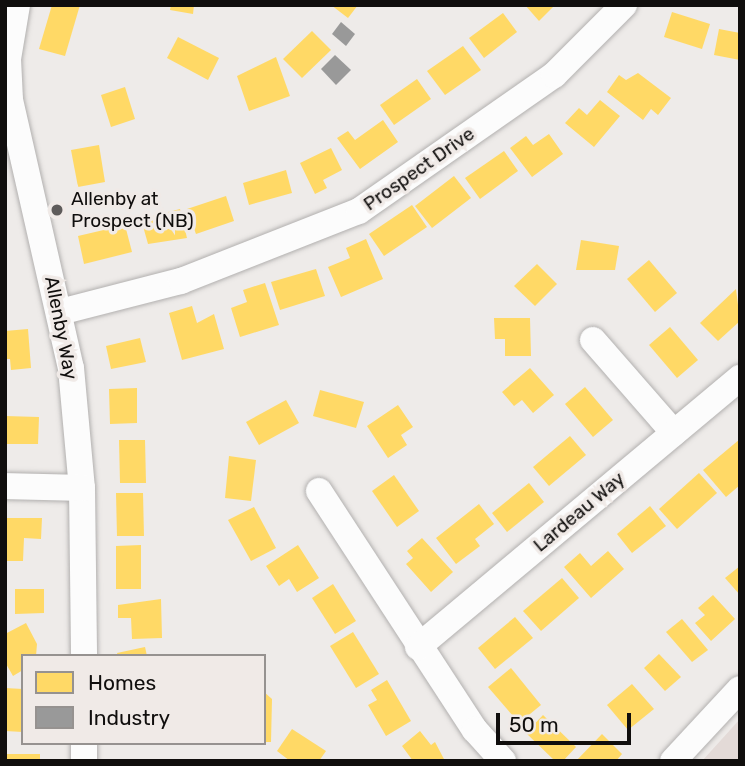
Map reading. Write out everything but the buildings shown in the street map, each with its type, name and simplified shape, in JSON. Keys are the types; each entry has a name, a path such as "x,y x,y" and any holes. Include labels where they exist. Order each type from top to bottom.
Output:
{"street":[{"name":"Allenby Way","path":"17,5 8,59 10,100 71,368 82,488 83,654"},
{"name":"Prospect Drive","path":"60,312 181,281 359,211 554,75 624,5"},
{"path":"593,340 674,433"},
{"name":"Lardeau Way","path":"418,647 740,378"},
{"path":"5,486 82,488"},
{"path":"319,491 418,647 475,730 503,761"},
{"path":"673,761 740,689"}],"shaded area":[{"path":"740,719 740,761 702,761"}],"place":[{"name":"Allenby at Prospect (NB)","path":"57,210"}]}
